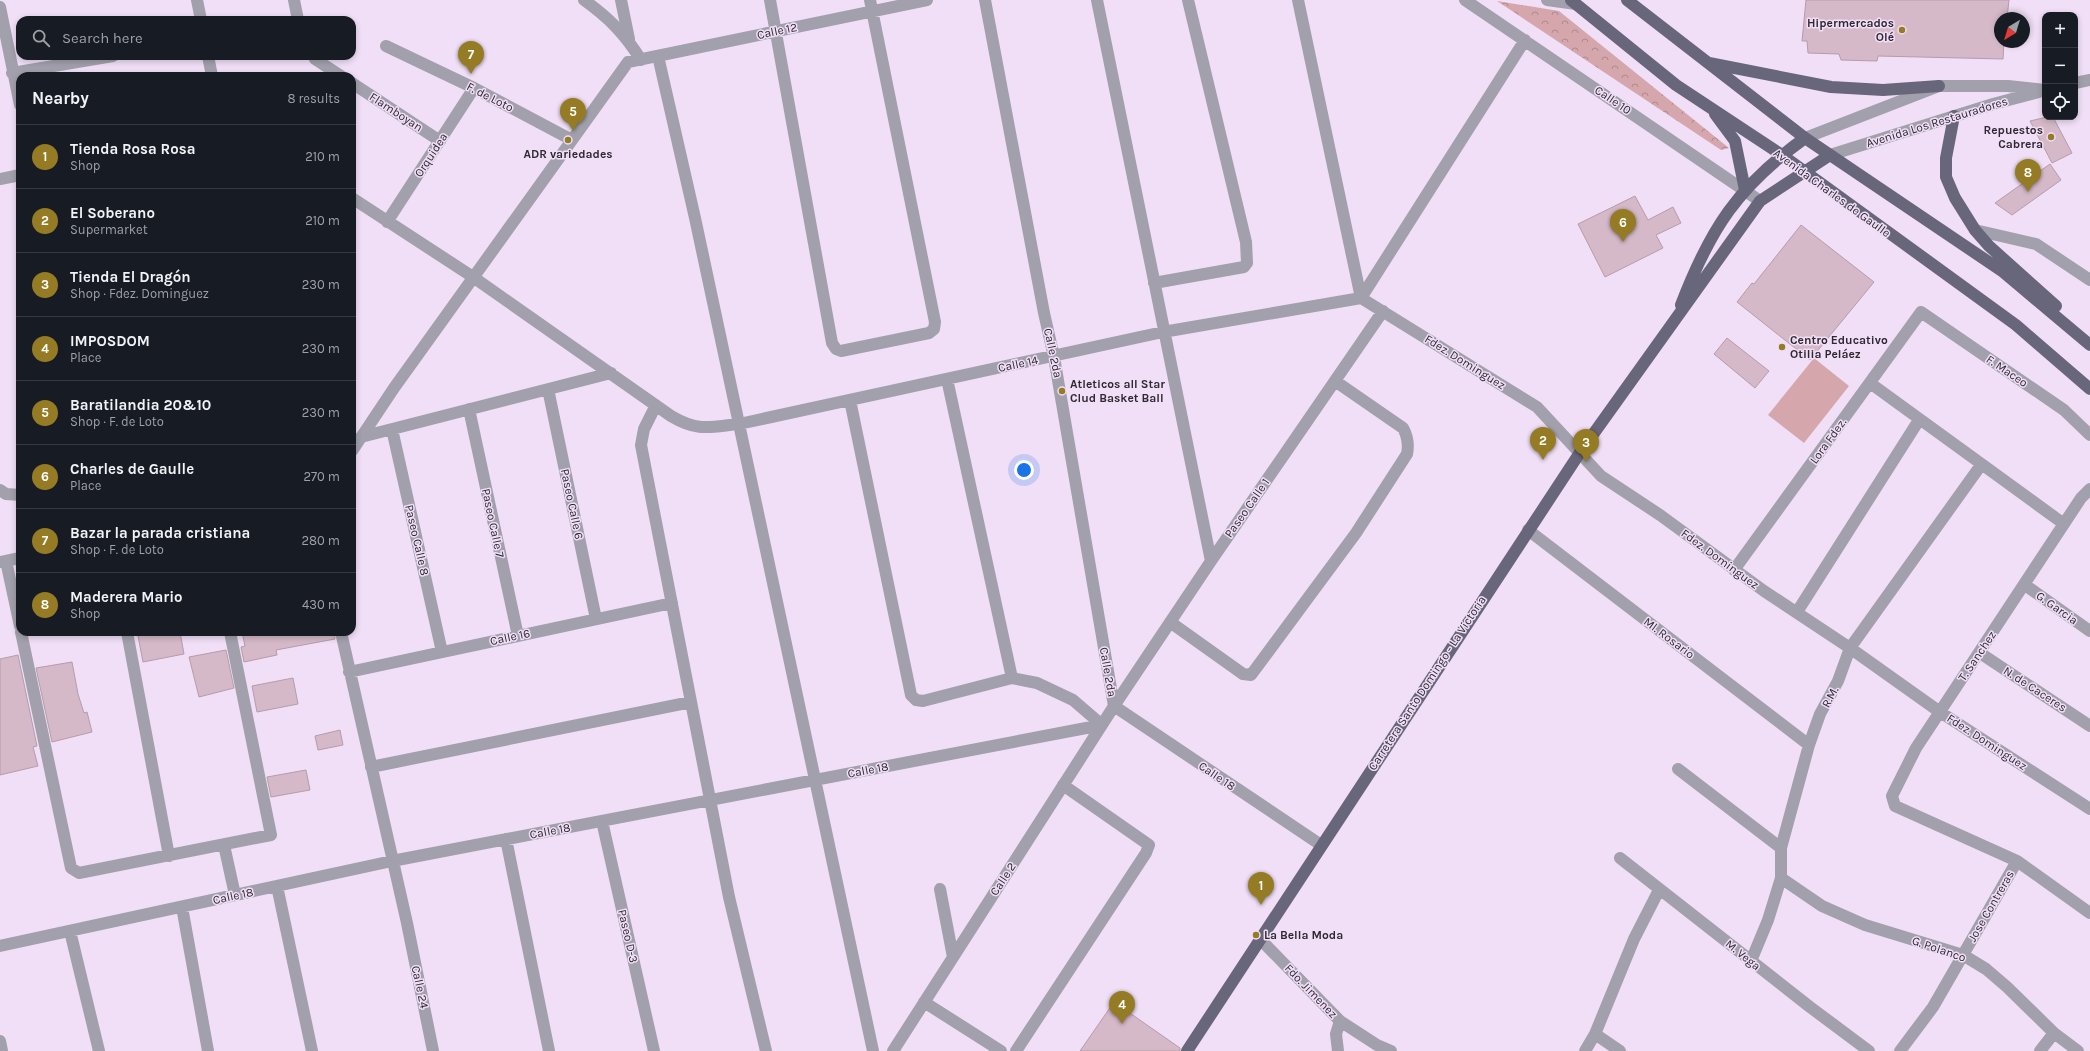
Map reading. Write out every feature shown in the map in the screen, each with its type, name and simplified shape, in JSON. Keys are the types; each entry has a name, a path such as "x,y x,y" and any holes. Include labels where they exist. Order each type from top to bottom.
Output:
{"main road":[{"path":"1627,0 1706,63 1805,138 2002,272 2087,342"},
{"name":"Avenida Charles de Gaulle","path":"1574,2 1676,85 1782,155 2016,325 2090,389"},
{"path":"1706,63 1831,87 1883,90 1939,86"},
{"path":"1711,108 1735,141 1745,190"},
{"path":"1954,116 1946,158 1946,177 1956,198 1975,230 1988,246 2078,326 2087,342"},
{"name":"Carretera Santo Domingo - La Victoria","path":"1675,321 1697,264 1722,220 1745,190 1782,155 1805,138"},
{"name":"Carretera Santo Domingo - La Victoria","path":"1187,1051 1579,454 1760,201 1830,155"}],"street":[{"path":"197,0 200,16"},
{"path":"294,0 297,16"},
{"path":"584,0 607,17 629,41 641,60"},
{"path":"621,0 629,41"},
{"path":"770,0 777,31 832,343 836,349 841,351 929,333 934,329 935,322 871,6"},
{"name":"Calle 12","path":"572,140 628,62 777,31 871,6 927,0"},
{"name":"Calle 2da","path":"985,0 1044,313 1054,357 1114,706"},
{"path":"1097,0 1163,332 1179,401 1211,561"},
{"path":"1154,283 1244,267 1247,263 1246,242 1188,0"},
{"path":"1298,0 1361,298"},
{"name":"Calle 10","path":"1465,0 1760,201"},
{"path":"1547,0 1574,2"},
{"path":"0,8 16,89"},
{"path":"1361,298 1525,40"},
{"name":"F. de Loto","path":"386,46 474,88 572,140"},
{"path":"658,56 697,226 873,1051"},
{"path":"18,72 89,60"},
{"path":"209,60 211,72"},
{"path":"317,60 335,72"},
{"path":"12,73 16,72"},
{"path":"2078,82 2090,80"},
{"name":"Flamboyan","path":"356,86 440,141"},
{"name":"Avenida Los Restauradores","path":"1805,138 1939,86 2008,86 2042,90"},
{"name":"Orquidea","path":"387,222 474,88"},
{"name":"Avenida Los Restauradores","path":"1830,155 1954,116 2042,91"},
{"path":"356,445 394,388 572,140"},
{"path":"0,179 16,176"},
{"path":"356,201 474,277 656,405 644,429 641,445 729,897 766,1051"},
{"path":"1975,230 2036,244 2090,280"},
{"name":"Calle 14","path":"656,405 685,424 700,429 739,424 1054,357 1163,332 1361,298"},
{"name":"Fdez. Dominguez","path":"1361,298 1537,407 1601,476 1660,515 1734,570 1850,648 1940,712 2090,809"},
{"name":"Paseo Calle 1","path":"1114,706 1211,561 1383,311"},
{"name":"Lora Fdez.","path":"1734,570 1921,312"},
{"name":"F. Maceo","path":"1921,312 2064,410 2090,435"},
{"path":"361,437 611,373"},
{"path":"947,379 1012,678"},
{"path":"1170,622 1242,674 1251,675 1356,533 1407,454 1409,444 1403,428 1335,381"},
{"path":"1870,383 2064,524"},
{"name":"Paseo Calle 6","path":"548,389 596,619"},
{"path":"850,400 911,695 916,700 923,701 1012,678 1037,682 1060,693 1073,700 1102,725"},
{"name":"Paseo Calle 7","path":"469,409 518,636"},
{"path":"1797,612 1919,420"},
{"name":"Paseo Calle 8","path":"392,429 442,652"},
{"name":"R.M.","path":"1751,961 1768,920 1781,878 1781,848 1809,745 1820,714 1838,681 1850,648 1981,465"},
{"name":"T. Sanchez","path":"2090,489 2081,498 1912,755 1892,796 1895,806 2017,862 2090,912"},
{"path":"0,490 6,494 16,495"},
{"name":"Ml. Rosario","path":"1528,530 1809,745"},
{"path":"16,559 3,562 16,611"},
{"name":"G. Garcia","path":"2024,585 2090,631"},
{"name":"Calle 16","path":"349,672 672,603"},
{"path":"22,636 71,868 79,873 270,836 272,832 231,636"},
{"path":"129,636 169,856"},
{"name":"Calle 24","path":"342,636 407,923 433,1051"},
{"name":"N. de Caceres","path":"1980,653 2090,726"},
{"path":"371,767 691,702"},
{"name":"Calle 2","path":"892,1051 1114,706"},
{"name":"Calle 18","path":"1114,706 1321,845"},
{"name":"Calle 18","path":"0,946 392,861 1102,725"},
{"path":"1678,769 1781,848"},
{"path":"1016,1051 1146,853 1149,845 1063,785"},
{"name":"Paseo D-3","path":"602,821 654,1051"},
{"path":"506,840 549,1051"},
{"path":"224,845 236,895"},
{"name":"M. Vega","path":"1620,858 1659,890 1869,1051"},
{"name":"Jose Contreras","path":"1900,1051 1933,1007 2017,862"},
{"name":"G. Polanco","path":"1781,878 1822,906 1865,925 1963,955 1986,969 2007,987 2054,1033 2078,1051"},
{"path":"277,886 312,1051"},
{"path":"940,889 953,957"},
{"path":"1585,1051 1595,1034 1634,939 1659,890"},
{"path":"182,907 208,1051"},
{"path":"70,931 99,1051"},
{"name":"Fdo. Jimenez","path":"1260,939 1340,1021 1336,1034 1338,1051"},
{"path":"924,1002 1001,1051"},
{"path":"1340,1021 1377,1045 1391,1051"},
{"path":"2040,1051 2054,1033"},
{"path":"1595,1034 1620,1051"},
{"path":"0,1041 2,1051"}],"green space":[{"path":"1497,1 1559,11 1729,148 1721,150"},
{"path":"1814,358 1849,386 1804,443 1768,415"}],"building":[{"name":"Hipermercados Olé","path":"1806,0 2009,0 2008,12 1994,12 1994,48 2004,48 2003,59 1878,56 1877,61 1841,60 1839,54 1808,53 1807,41 1802,41"},
{"name":"Repuestos Cabrera","path":"2042,118 2042,120 2055,120 2072,153 2052,163 2030,121"},
{"path":"2050,164 2061,180 2012,215 1995,203"},
{"path":"1635,196 1648,220 1673,207 1681,223 1656,235 1663,248 1605,277 1578,224"},
{"path":"1801,225 1874,282 1810,360 1737,302 1752,283 1754,284"},
{"path":"1727,338 1769,371 1755,388 1714,354"},
{"path":"138,636 181,636 184,654 143,662"},
{"path":"243,636 335,636 335,639 276,650 277,655 244,662 241,647 245,646"},
{"path":"226,650 234,688 199,697 189,657"},
{"path":"18,655 37,746 33,747 38,766 0,775 0,659"},
{"path":"72,662 78,694 84,713 87,712 92,732 52,742 36,668"},
{"path":"293,678 298,704 257,712 252,686"},
{"path":"340,730 343,745 318,750 315,736"},
{"path":"306,770 310,790 271,797 267,777"},
{"path":"1114,1002 1180,1048 1180,1051 1080,1051"}],"place":[{"name":"Hipermercados Olé","path":"1902,30"},
{"name":"Bazar la parada cristiana","path":"471,74"},
{"name":"Baratilandia 20&10","path":"573,131"},
{"name":"Repuestos Cabrera","path":"2051,137"},
{"name":"ADR variedades","path":"568,140"},
{"name":"Maderera Mario","path":"2028,192"},
{"name":"Charles de Gaulle","path":"1623,242"},
{"name":"Centro Educativo Otilia Peláez","path":"1782,347"},
{"name":"Atleticos all Star Clud Basket Ball","path":"1062,391"},
{"name":"El Soberano","path":"1543,460"},
{"name":"Tienda El Dragón","path":"1586,462"},
{"name":"Tienda Rosa Rosa","path":"1261,905"},
{"name":"La Bella Moda","path":"1256,935"},
{"name":"IMPOSDOM","path":"1122,1024"}]}
